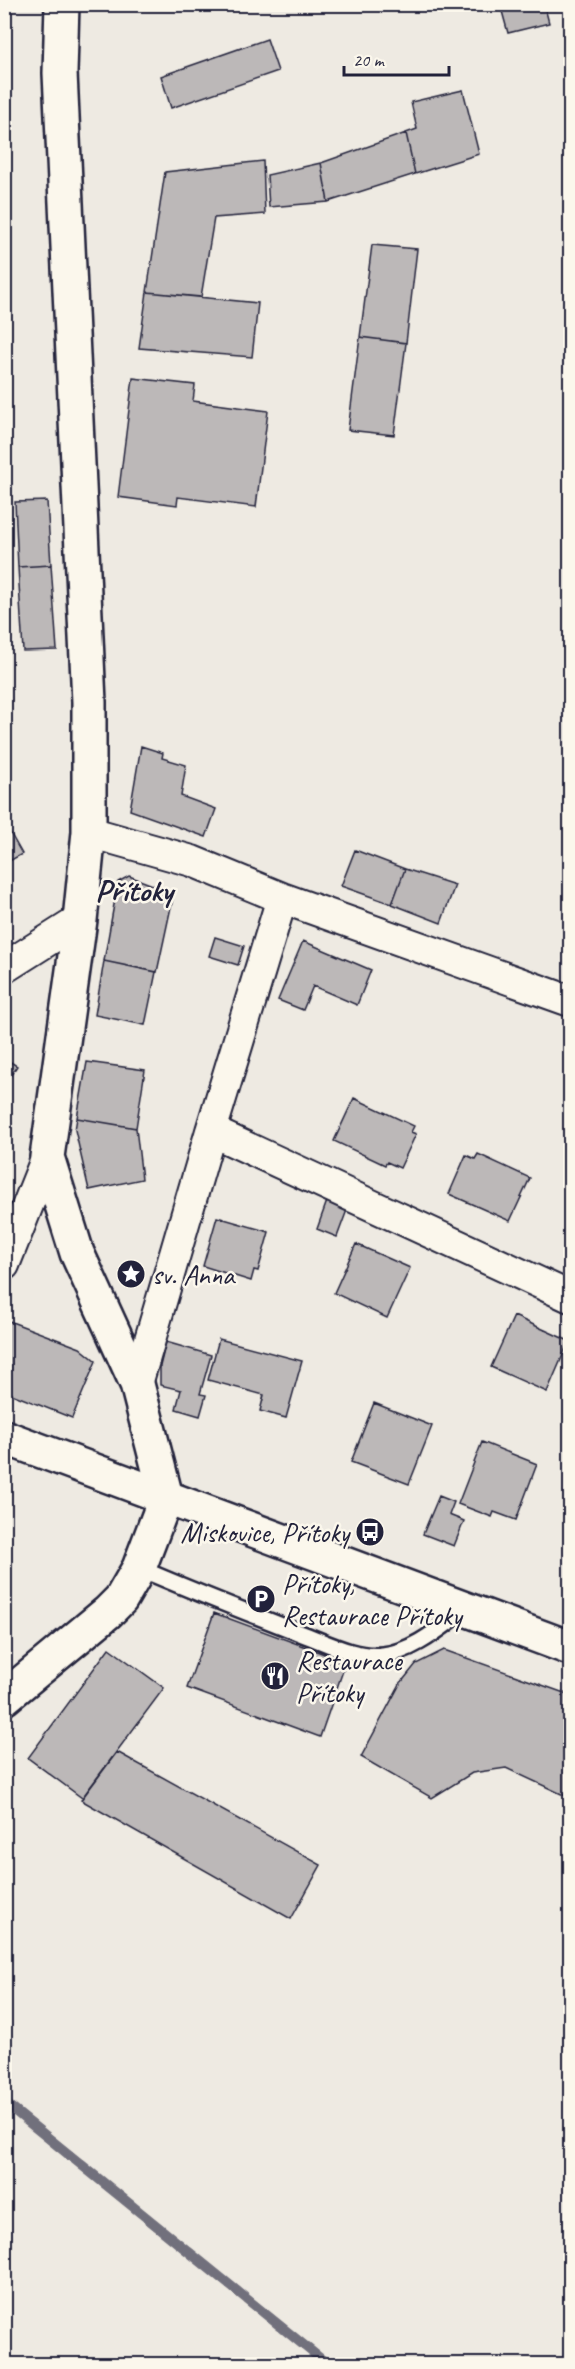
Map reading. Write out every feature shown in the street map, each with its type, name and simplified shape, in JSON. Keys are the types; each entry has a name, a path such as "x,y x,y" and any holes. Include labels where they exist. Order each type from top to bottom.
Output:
{"street":[{"path":"4,1265 47,1156 80,920 89,832 89,702 60,72 62,4"},
{"path":"89,832 192,861 282,898 570,1001"},
{"path":"137,1384 282,898"},
{"path":"4,968 80,920"},
{"path":"211,1131 570,1297"},
{"path":"4,1698 121,1599 139,1568 166,1497 137,1384 77,1253 47,1156"},
{"path":"4,1437 570,1648"}],"lane":[{"path":"139,1568 248,1613 345,1649 373,1656 400,1652 426,1639 466,1609"}],"building":[{"path":"500,4 544,4 549,23 508,33"},
{"path":"267,39 278,71 171,108 161,76"},
{"path":"463,90 479,154 415,174 406,133 417,129 411,102"},
{"path":"406,133 415,174 328,202 321,163"},
{"path":"263,161 265,214 214,218 201,297 147,292 165,172"},
{"path":"321,163 328,202 269,207 267,175"},
{"path":"372,245 417,249 406,343 360,337"},
{"path":"147,292 258,303 252,357 139,348"},
{"path":"360,337 406,343 394,435 348,430"},
{"path":"133,378 195,385 193,401 268,411 256,507 178,497 177,505 118,497"},
{"path":"47,501 51,565 18,567 15,502"},
{"path":"51,565 57,650 23,651 18,567"},
{"path":"141,746 163,753 162,758 186,765 181,796 216,809 206,837 130,810"},
{"path":"4,822 22,854 4,864"},
{"path":"355,850 405,869 392,904 341,886"},
{"path":"405,869 455,885 441,923 392,904"},
{"path":"129,876 174,893 157,972 104,961 118,882"},
{"path":"215,937 244,946 238,965 209,956"},
{"path":"303,941 371,970 357,1005 313,986 303,1010 278,1000"},
{"path":"104,961 156,972 145,1025 95,1015"},
{"path":"4,1058 17,1066 4,1085"},
{"path":"87,1062 145,1070 136,1128 77,1118"},
{"path":"354,1098 414,1126 411,1132 416,1134 400,1168 387,1162 385,1165 334,1141"},
{"path":"77,1118 136,1128 142,1179 89,1190 75,1130"},
{"path":"478,1154 530,1178 510,1221 449,1194 466,1155 475,1159"},
{"path":"327,1201 347,1210 337,1237 317,1229"},
{"path":"217,1217 269,1232 258,1271 254,1270 251,1281 203,1266"},
{"path":"356,1244 410,1268 387,1318 334,1293"},
{"path":"514,1316 569,1341 547,1392 491,1367"},
{"path":"9,1321 80,1348 96,1361 72,1418 4,1391 4,1332"},
{"path":"219,1339 302,1361 286,1418 260,1411 264,1395 208,1380"},
{"path":"166,1342 211,1355 200,1394 206,1395 200,1416 176,1409 181,1390 160,1385 160,1366"},
{"path":"374,1403 432,1426 409,1484 351,1462"},
{"path":"482,1442 537,1464 516,1520 494,1512 492,1517 458,1504"},
{"path":"439,1496 454,1502 449,1515 464,1521 454,1546 423,1534"},
{"path":"214,1613 346,1662 320,1737 187,1688"},
{"path":"109,1648 164,1688 82,1798 28,1758"},
{"path":"444,1650 570,1695 570,1798 506,1768 472,1773 432,1798 361,1757 400,1684 416,1664"},
{"path":"117,1752 321,1865 291,1919 81,1800"}],"waterway":[{"path":"4,2102 327,2364"}],"place":[{"name":"sv. Anna","path":"131,1274"},
{"name":"Miskovice, Přítoky","path":"370,1532"},
{"name":"Přítoky, Restaurace Přítoky","path":"261,1599"},
{"name":"Restaurace Přítoky","path":"275,1676"}],"district":[{"name":"Přítoky","path":"134,890"}]}
